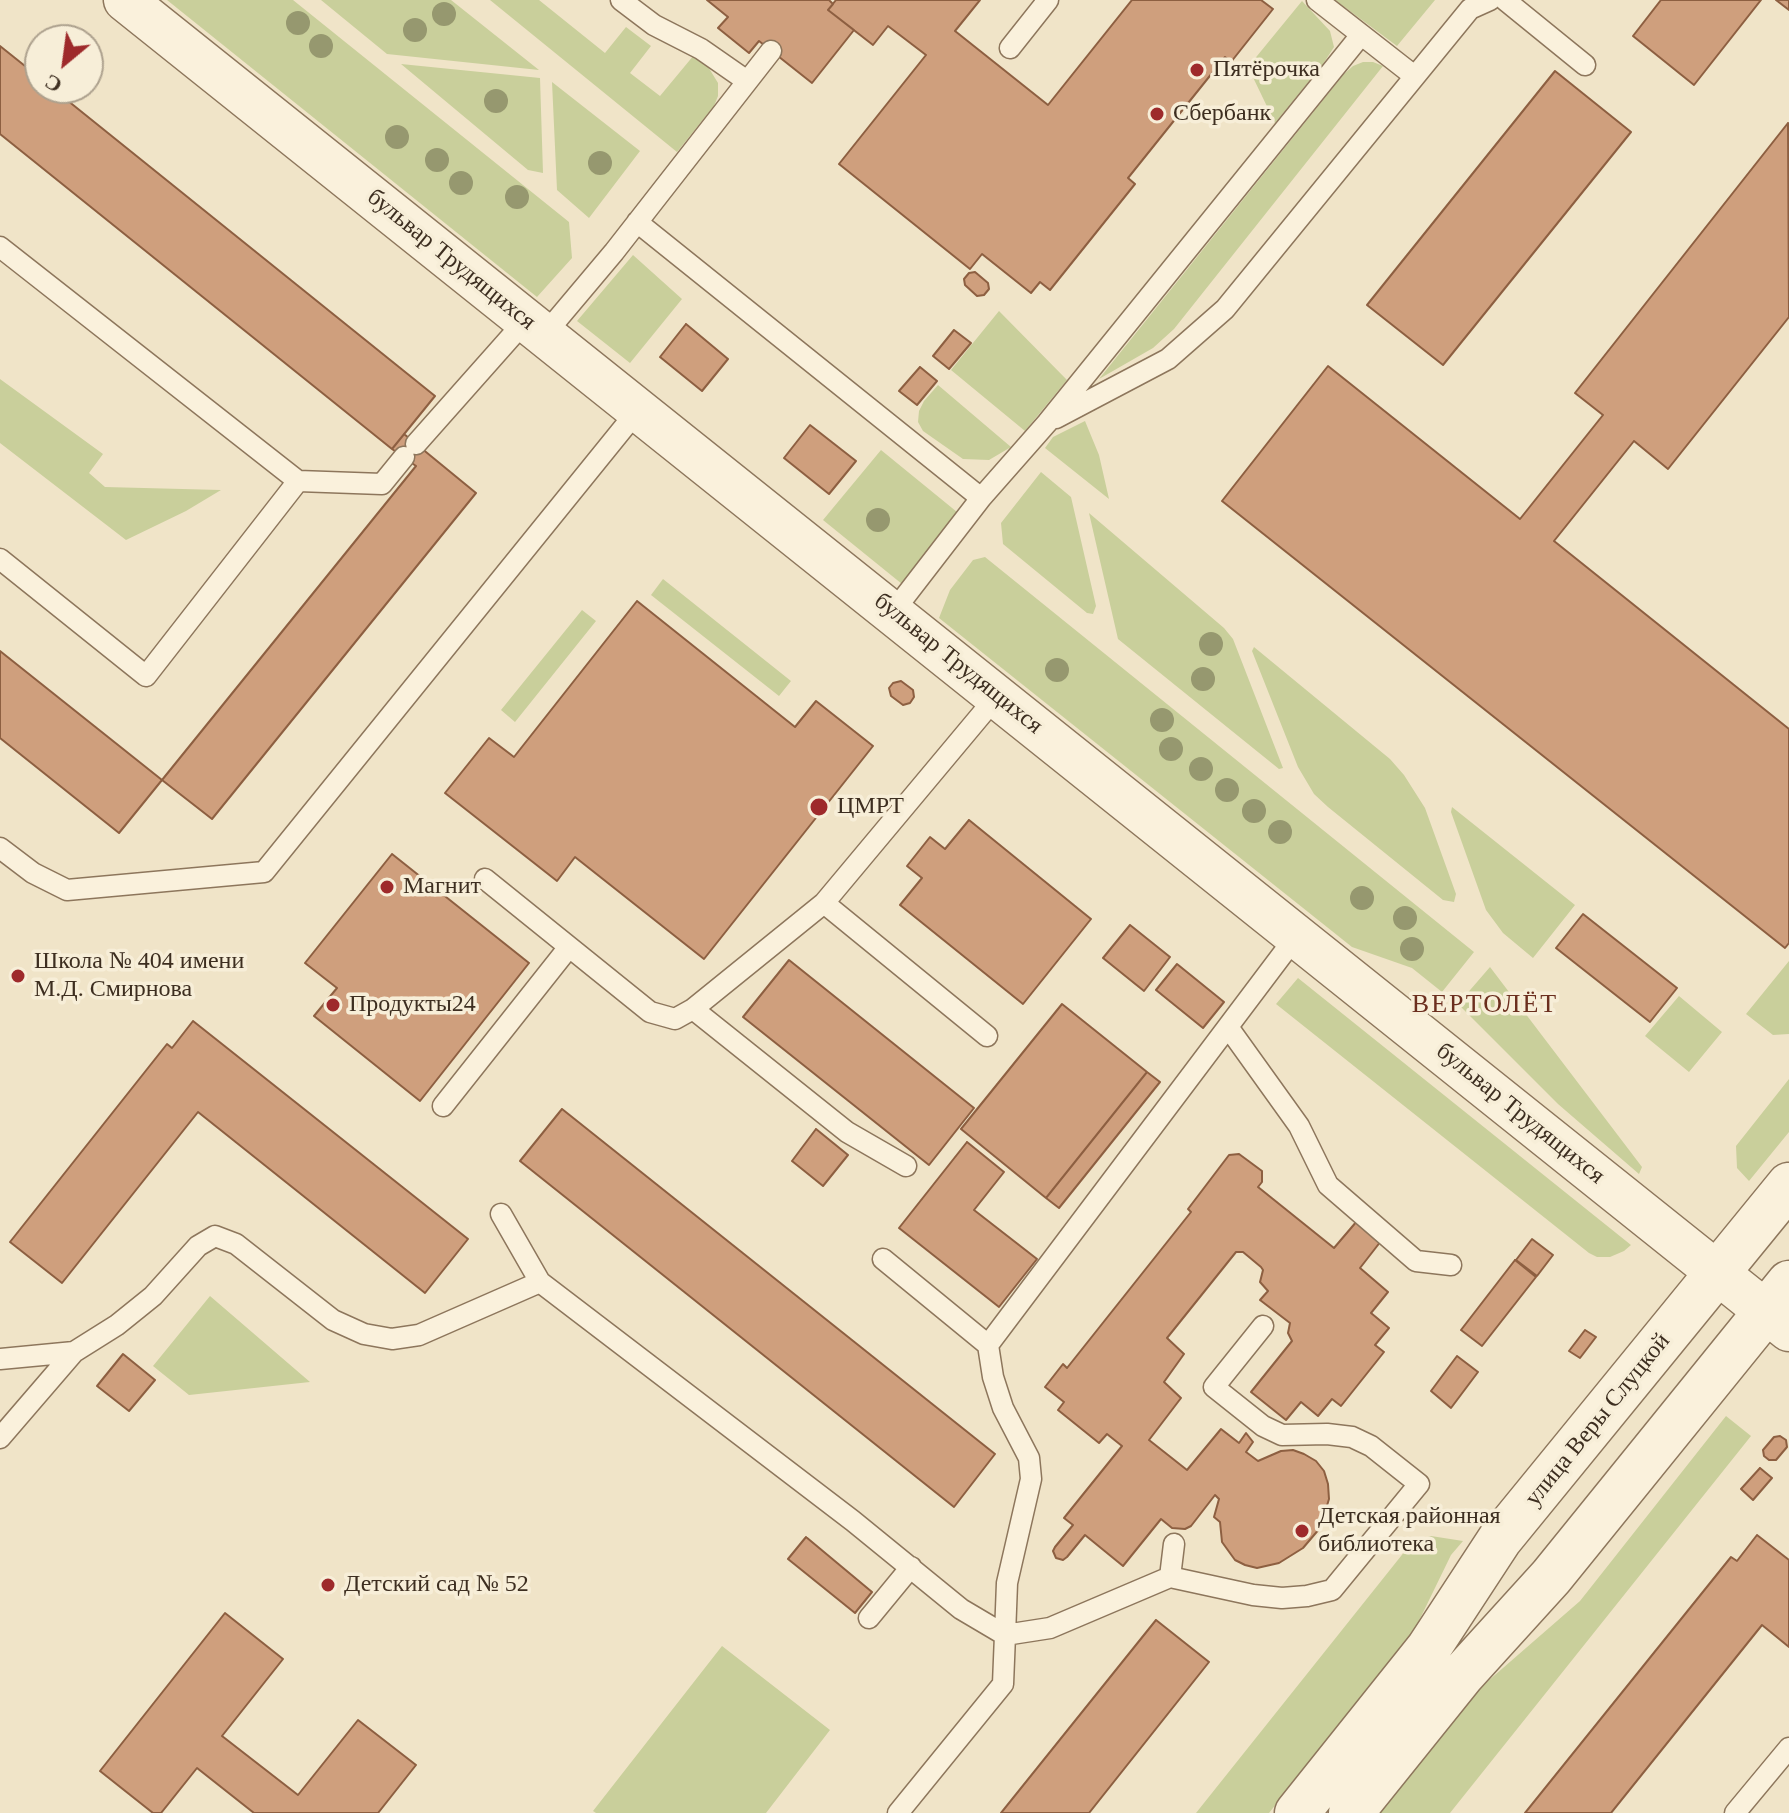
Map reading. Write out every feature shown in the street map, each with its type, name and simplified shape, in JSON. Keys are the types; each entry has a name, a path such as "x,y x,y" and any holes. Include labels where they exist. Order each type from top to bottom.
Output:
{"street":[{"name":"бульвар Трудящихся","path":"125,0 1717,1272 1781,1308"},
{"name":"улица Веры Слуцкой","path":"1297,1813 1428,1649 1500,1539 1789,1185"},
{"path":"1351,1813 1462,1675 1551,1577 1781,1308"}],"lane":[{"path":"621,0 654,25 701,49 747,81"},
{"path":"1010,48 1048,0"},
{"path":"1317,0 1413,75"},
{"path":"1047,423 1168,359 1225,309 1413,75 1470,9 1490,0"},
{"path":"1505,0 1585,65"},
{"path":"893,612 981,498 1047,423 1361,35"},
{"path":"0,247 298,481 382,484 410,450 536,327 637,222 771,51"},
{"path":"637,222 981,498"},
{"path":"0,848 33,873 67,890 264,872 638,410"},
{"path":"0,559 146,676 298,481"},
{"path":"485,879 650,1012 675,1019 693,1009 824,903 997,696"},
{"path":"824,903 987,1036"},
{"path":"988,1345 1297,935"},
{"path":"443,1106 569,947"},
{"path":"693,1009 847,1132 906,1166"},
{"path":"1228,1027 1299,1126 1328,1185 1416,1261 1451,1265"},
{"path":"501,1214 540,1282 911,1567 961,1609 1005,1635 1050,1628 1170,1577 1282,1598 1332,1590 1419,1484 1371,1446 1352,1437 1282,1435 1263,1426 1214,1387 1263,1326"},
{"path":"0,1438 74,1352 153,1296 198,1246 215,1236 236,1244 333,1320 364,1334 392,1339 419,1335 540,1282"},
{"path":"883,1259 988,1345 993,1377 1003,1408 1029,1458 1031,1479 1007,1583 1003,1684 898,1813"},
{"path":"0,1359 74,1352"},
{"path":"1170,1577 1174,1544"},
{"path":"869,1618 911,1567"},
{"path":"1739,1812 1789,1748"}],"green space":[{"path":"167,0 293,0 569,222 572,258 537,297"},
{"path":"321,0 451,0 539,70 387,54"},
{"path":"490,0 539,0 605,53 626,27 651,46 630,73 660,96 694,55 707,65 718,83 714,106 677,152"},
{"path":"1335,0 1435,0 1397,46"},
{"path":"1302,1 1330,31 1334,47 1275,123 1248,67"},
{"path":"1363,62 1383,66 1174,329 1153,348 1099,379 1344,74"},
{"path":"401,64 540,78 543,173 528,170"},
{"path":"552,82 640,151 589,218 557,190"},
{"path":"633,255 682,299 630,363 577,321"},
{"path":"999,311 1067,380 1025,431 951,370"},
{"path":"0,379 103,454 89,473 105,487 221,490 126,540 0,443"},
{"path":"938,385 1011,447 989,460 963,459 923,431 918,422 919,411"},
{"path":"1085,421 1099,455 1109,499 1045,448 1053,437"},
{"path":"881,450 957,512 902,584 823,520"},
{"path":"1041,472 1071,497 1096,606 1093,614 1087,613 1003,544 1001,523"},
{"path":"1089,513 1233,639 1283,768 1279,769 1118,639"},
{"path":"985,557 1474,952 1442,992 1412,968 1352,947 939,618 950,590 973,560"},
{"path":"663,579 791,681 779,696 651,595"},
{"path":"582,610 596,621 515,722 501,710"},
{"path":"1254,647 1390,759 1404,775 1425,808 1456,894 1454,902 1443,900 1314,794 1298,767 1252,651"},
{"path":"1452,807 1575,905 1533,958 1503,933 1486,910 1451,812"},
{"path":"1789,961 1789,1034 1773,1035 1746,1014"},
{"path":"1490,967 1642,1167 1639,1174 1558,1104 1458,1004"},
{"path":"1298,978 1631,1245 1610,1257 1597,1257 1589,1253 1276,1004"},
{"path":"1679,996 1722,1032 1689,1072 1645,1036"},
{"path":"1789,1079 1789,1132 1749,1181 1737,1168 1736,1146"},
{"path":"210,1296 310,1382 189,1395 153,1366"},
{"path":"1726,1416 1751,1436 1450,1813 1380,1813 1480,1688 1580,1601"},
{"path":"1431,1536 1463,1541 1451,1555 1414,1631 1269,1813 1196,1813 1413,1541"},
{"path":"722,1646 830,1730 766,1813 593,1811"}],"building":[{"path":"707,0 829,0 833,4 828,10 854,30 812,83 759,41 749,53 718,28 728,17"},
{"path":"836,0 980,0 955,31 1048,105 1132,0 1261,0 1273,9 1231,62 1225,57 1128,178 1135,184 1050,290 1040,282 1031,293 982,254 970,269 839,164 926,55 888,26 873,45 828,10"},
{"path":"1661,0 1761,0 1694,85 1633,36"},
{"path":"1776,0 1789,0 1789,10"},
{"path":"0,46 24,65 24,104 72,104 435,396 392,449 0,134"},
{"path":"1555,71 1631,132 1443,365 1367,305"},
{"path":"1788,123 1789,317 1668,469 1634,441 1554,541 1789,729 1789,943 1785,948 1222,501 1328,366 1520,519 1603,415 1575,393"},
{"path":"975,272 988,283 989,289 984,295 977,296 965,285 964,279"},
{"path":"686,324 728,359 702,391 660,357"},
{"path":"954,330 971,343 949,369 933,356"},
{"path":"920,367 937,381 917,405 899,391"},
{"path":"810,425 856,461 829,494 784,458"},
{"path":"404,434 476,493 212,819 162,780 416,466 392,449"},
{"path":"637,601 795,727 816,701 873,746 704,959 575,857 557,881 445,793 489,738 514,757"},
{"path":"0,651 162,780 119,833 0,738"},
{"path":"901,681 913,690 914,697 910,703 903,705 891,696 889,688"},
{"path":"969,820 1091,919 1023,1004 900,905 922,878 907,866 930,837 945,849"},
{"path":"392,854 529,963 420,1101 314,1016 337,988 305,963"},
{"path":"1583,914 1677,988 1650,1022 1556,948"},
{"path":"1130,925 1170,957 1144,991 1103,958"},
{"path":"789,960 974,1108 929,1165 743,1017"},
{"path":"1177,964 1224,1002 1203,1028 1156,990"},
{"path":"1062,1004 1147,1072 1046,1198 961,1129"},
{"path":"193,1021 468,1239 425,1293 198,1112 62,1283 10,1242 167,1044 172,1048"},
{"path":"1147,1072 1160,1082 1059,1208 1046,1198"},
{"path":"562,1109 995,1454 954,1507 520,1161"},
{"path":"816,1129 848,1155 823,1186 792,1161"},
{"path":"967,1142 1004,1172 974,1210 1037,1259 999,1307 899,1228"},
{"path":"1239,1154 1262,1171 1262,1182 1258,1187 1334,1248 1357,1221 1381,1241 1360,1268 1388,1292 1371,1313 1389,1328 1375,1345 1384,1352 1341,1406 1332,1399 1318,1416 1301,1402 1286,1420 1251,1392 1292,1341 1288,1333 1290,1323 1260,1300 1268,1291 1260,1282 1261,1267 1243,1252 1236,1252 1167,1338 1184,1354 1164,1382 1181,1398 1149,1440 1187,1470 1221,1429 1239,1443 1246,1433 1253,1442 1246,1452 1258,1461 1281,1451 1293,1450 1304,1454 1316,1461 1324,1471 1328,1484 1329,1499 1320,1528 1303,1548 1279,1563 1257,1568 1245,1565 1235,1560 1222,1542 1220,1522 1214,1517 1219,1499 1215,1495 1191,1526 1185,1529 1172,1528 1161,1519 1123,1566 1085,1535 1067,1557 1063,1560 1056,1558 1055,1547 1073,1525 1064,1518 1122,1446 1107,1434 1099,1443 1058,1410 1064,1402 1045,1387 1063,1364 1067,1368 1191,1212 1188,1209 1229,1155"},
{"path":"1532,1239 1553,1255 1537,1276 1516,1260"},
{"path":"1515,1260 1536,1277 1482,1346 1461,1330"},
{"path":"1585,1330 1596,1337 1580,1358 1569,1351"},
{"path":"123,1354 155,1380 129,1411 97,1386"},
{"path":"1457,1356 1478,1372 1451,1408 1431,1391"},
{"path":"1780,1436 1786,1440 1787,1447 1776,1460 1769,1460 1763,1450 1774,1437"},
{"path":"1760,1468 1772,1478 1753,1500 1741,1489"},
{"path":"1757,1535 1789,1560 1789,1647 1762,1625 1611,1813 1525,1813 1731,1557 1737,1561"},
{"path":"806,1537 872,1592 855,1613 788,1559"},
{"path":"225,1613 283,1659 222,1736 298,1795 358,1720 416,1765 378,1813 254,1813 197,1768 161,1813 153,1813 100,1771"},
{"path":"1156,1620 1209,1662 1089,1813 1001,1813"}],"place":[{"name":"Пятёрочка","path":"1197,70"},
{"name":"Сбербанк","path":"1157,114"},
{"name":"ЦМРТ","path":"819,807"},
{"name":"Магнит","path":"387,887"},
{"name":"Школа № 404 имени М.Д. Смирнова","path":"18,976"},
{"name":"Продукты24","path":"333,1005"},
{"name":"Детская районная библиотека","path":"1302,1531"},
{"name":"Детский сад № 52","path":"328,1585"}],"district":[{"name":"ВЕРТОЛЁТ","path":"1485,1005"}]}
